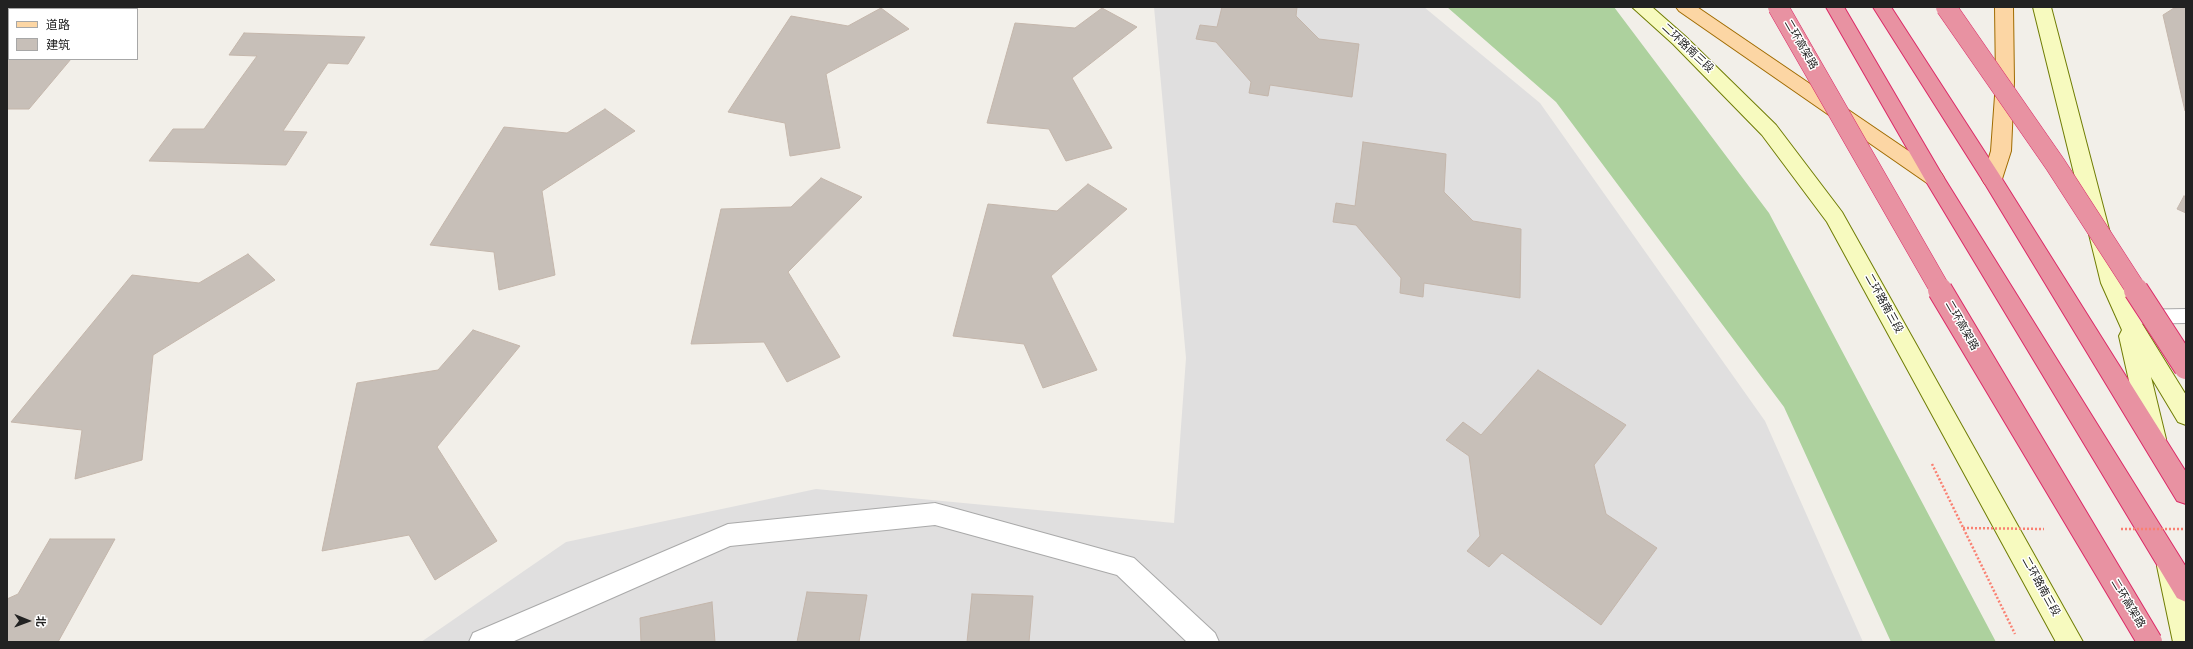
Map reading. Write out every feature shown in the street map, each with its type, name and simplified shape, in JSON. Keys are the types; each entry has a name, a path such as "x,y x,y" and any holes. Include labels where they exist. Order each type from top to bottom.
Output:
{"highway":[{"name":"二环高架路","path":"1778,7 1977,354 2150,642"},
{"path":"1835,7 1934,178 2186,590"},
{"path":"1882,7 1992,179 2186,493"},
{"path":"1946,7 2055,164 2186,367"}],"main road":[{"name":"二环路南三段","path":"1641,7 1679,40 1769,130 1836,218 2070,642"},
{"path":"1685,7 1934,178"},
{"path":"1992,179 2001,151 2005,82 2004,7"},
{"path":"2042,7 2112,283 2126,317 2186,415"},
{"path":"2126,317 2156,446"},
{"path":"2168,561 2186,596"},
{"path":"2168,561 2186,642"}],"street":[{"path":"482,642 728,535 935,514 1125,566 1206,642"}],"lane":[{"path":"2126,317 2186,316"}],"path":[{"path":"1930,458 2015,634"}],"shaded area":[{"path":"1154,7 1424,7 1540,103 1765,421 1863,642 421,642 566,542 816,489 1174,523 1186,358"}],"green space":[{"path":"1447,7 1614,7 1769,213 1996,642 1891,642 1784,407 1556,102"}],"building":[{"path":"1222,7 1297,7 1296,16 1319,39 1359,44 1352,97 1270,85 1268,96 1249,93 1251,82 1216,42 1196,39 1200,25 1217,27"},
{"path":"2186,7 2185,111 2163,15 2174,8"},
{"path":"881,8 909,29 826,74 840,148 790,156 785,123 728,112 791,16 848,26"},
{"path":"1102,8 1137,27 1072,78 1112,148 1066,161 1049,129 987,123 1015,23 1075,28"},
{"path":"244,33 365,37 348,64 328,63 283,131 307,132 286,165 149,161 173,129 204,129 257,56 229,55"},
{"path":"7,36 8,60 70,60 29,109 7,109"},
{"path":"605,109 635,131 542,191 555,275 499,290 494,252 430,245 504,127 567,133"},
{"path":"1363,142 1446,154 1444,192 1473,221 1521,229 1520,298 1424,283 1423,297 1400,293 1401,278 1356,225 1333,222 1336,203 1355,206"},
{"path":"821,178 862,197 788,272 840,357 787,382 764,342 691,344 721,209 791,207"},
{"path":"1088,184 1127,209 1051,276 1097,370 1043,388 1024,344 953,336 988,204 1057,211"},
{"path":"2184,196 2186,197 2186,213 2177,209"},
{"path":"248,254 275,280 153,355 142,460 75,479 82,430 11,422 132,275 199,283"},
{"path":"473,330 520,346 437,447 497,541 435,580 409,535 322,551 357,383 438,370"},
{"path":"1538,370 1626,425 1594,465 1606,514 1657,548 1601,625 1502,553 1489,567 1467,551 1480,536 1469,456 1446,440 1463,422 1481,435"},
{"path":"50,539 115,539 58,642 7,642 7,599 18,594"},
{"path":"807,592 867,595 859,642 797,642"},
{"path":"972,594 1033,596 1029,642 967,642"},
{"path":"712,602 715,642 641,642 640,618"}]}
